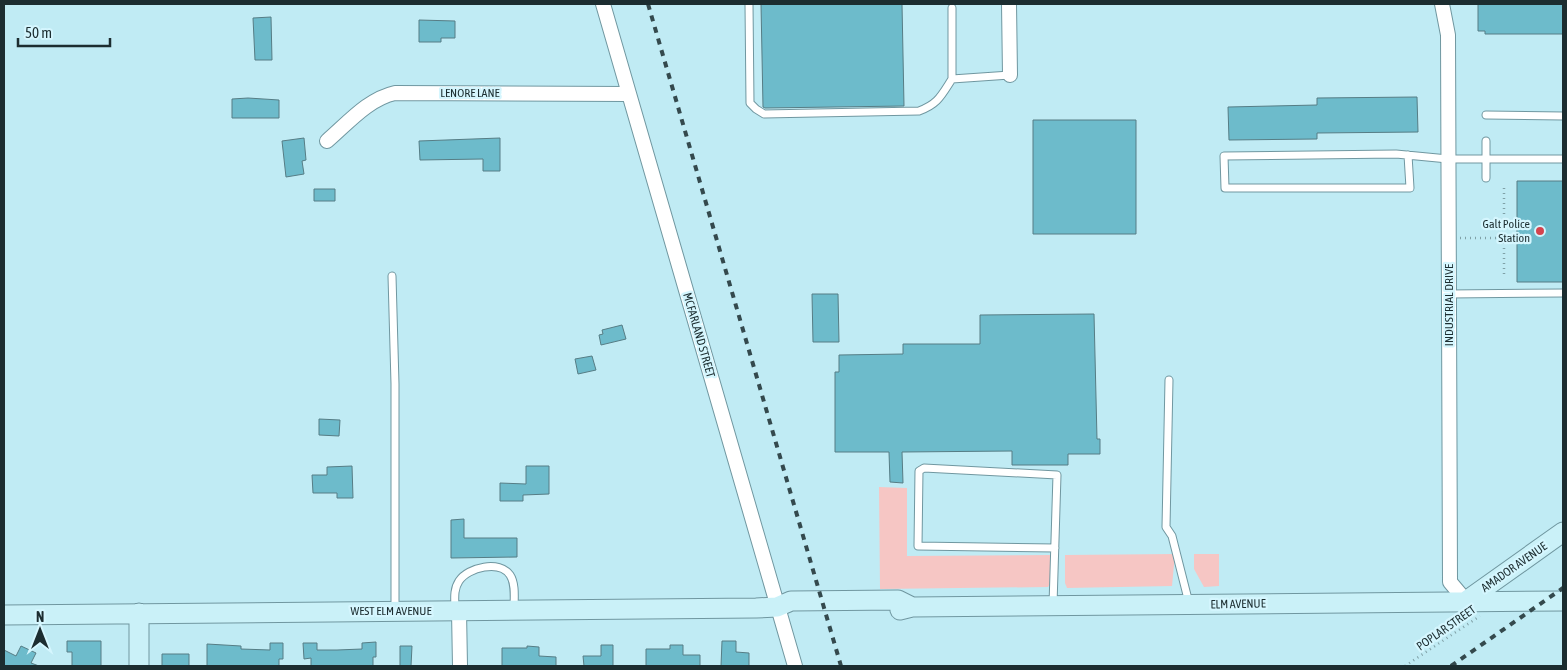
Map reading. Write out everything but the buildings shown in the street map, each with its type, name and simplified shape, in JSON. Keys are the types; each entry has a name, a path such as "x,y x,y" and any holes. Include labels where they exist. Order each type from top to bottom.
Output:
{"street":[{"name":"MCFARLAND STREET","path":"603,4 795,666"},
{"path":"1009,4 1010,75"},
{"name":"INDUSTRIAL DRIVE","path":"1442,4 1448,35 1450,582 1466,602"},
{"name":"LENORE LANE","path":"327,141 373,101 395,92 629,94"},
{"name":"AMADOR AVENUE","path":"1466,602 1563,532"},
{"name":"ELM AVENUE","path":"823,606 898,610 912,607 1563,600"},
{"name":"WEST ELM AVENUE","path":"4,614 778,607 794,614 823,606"},
{"path":"457,611 460,666"},
{"path":"139,613 139,666"}],"lane":[{"path":"749,4 750,103 764,114 919,111 933,106 952,79 952,8"},
{"path":"952,79 1010,75"},
{"path":"1486,115 1563,116"},
{"path":"1486,141 1486,178"},
{"path":"1408,155 1410,188 1225,188 1224,156 1408,155 1448,159 1563,159"},
{"path":"392,276 395,384 395,611"},
{"path":"1449,294 1563,293"},
{"path":"1169,380 1166,527 1172,536 1190,604"},
{"path":"1053,606 1055,548 1057,475 924,468 919,471 918,546 1055,548"},
{"path":"457,611 455,590 459,580 465,574 477,568 488,567 500,568 510,574 513,583 514,610"}],"path":[{"path":"1504,188 1504,278"},
{"path":"1458,238 1504,238"},
{"name":"POPLAR STREET","path":"1406,666 1478,618 1495,601"}],"shaded area":[{"path":"879,487 907,488 907,556 1050,555 1050,584 1048,587 880,589"},
{"path":"1175,554 1172,586 1067,588 1065,583 1065,555"},
{"path":"1194,554 1219,554 1219,586 1204,587 1194,569"}],"railway":[{"path":"648,4 841,666"},
{"path":"1451,666 1563,588"}],"place":[{"name":"Galt Police Station","path":"1540,231"}]}
